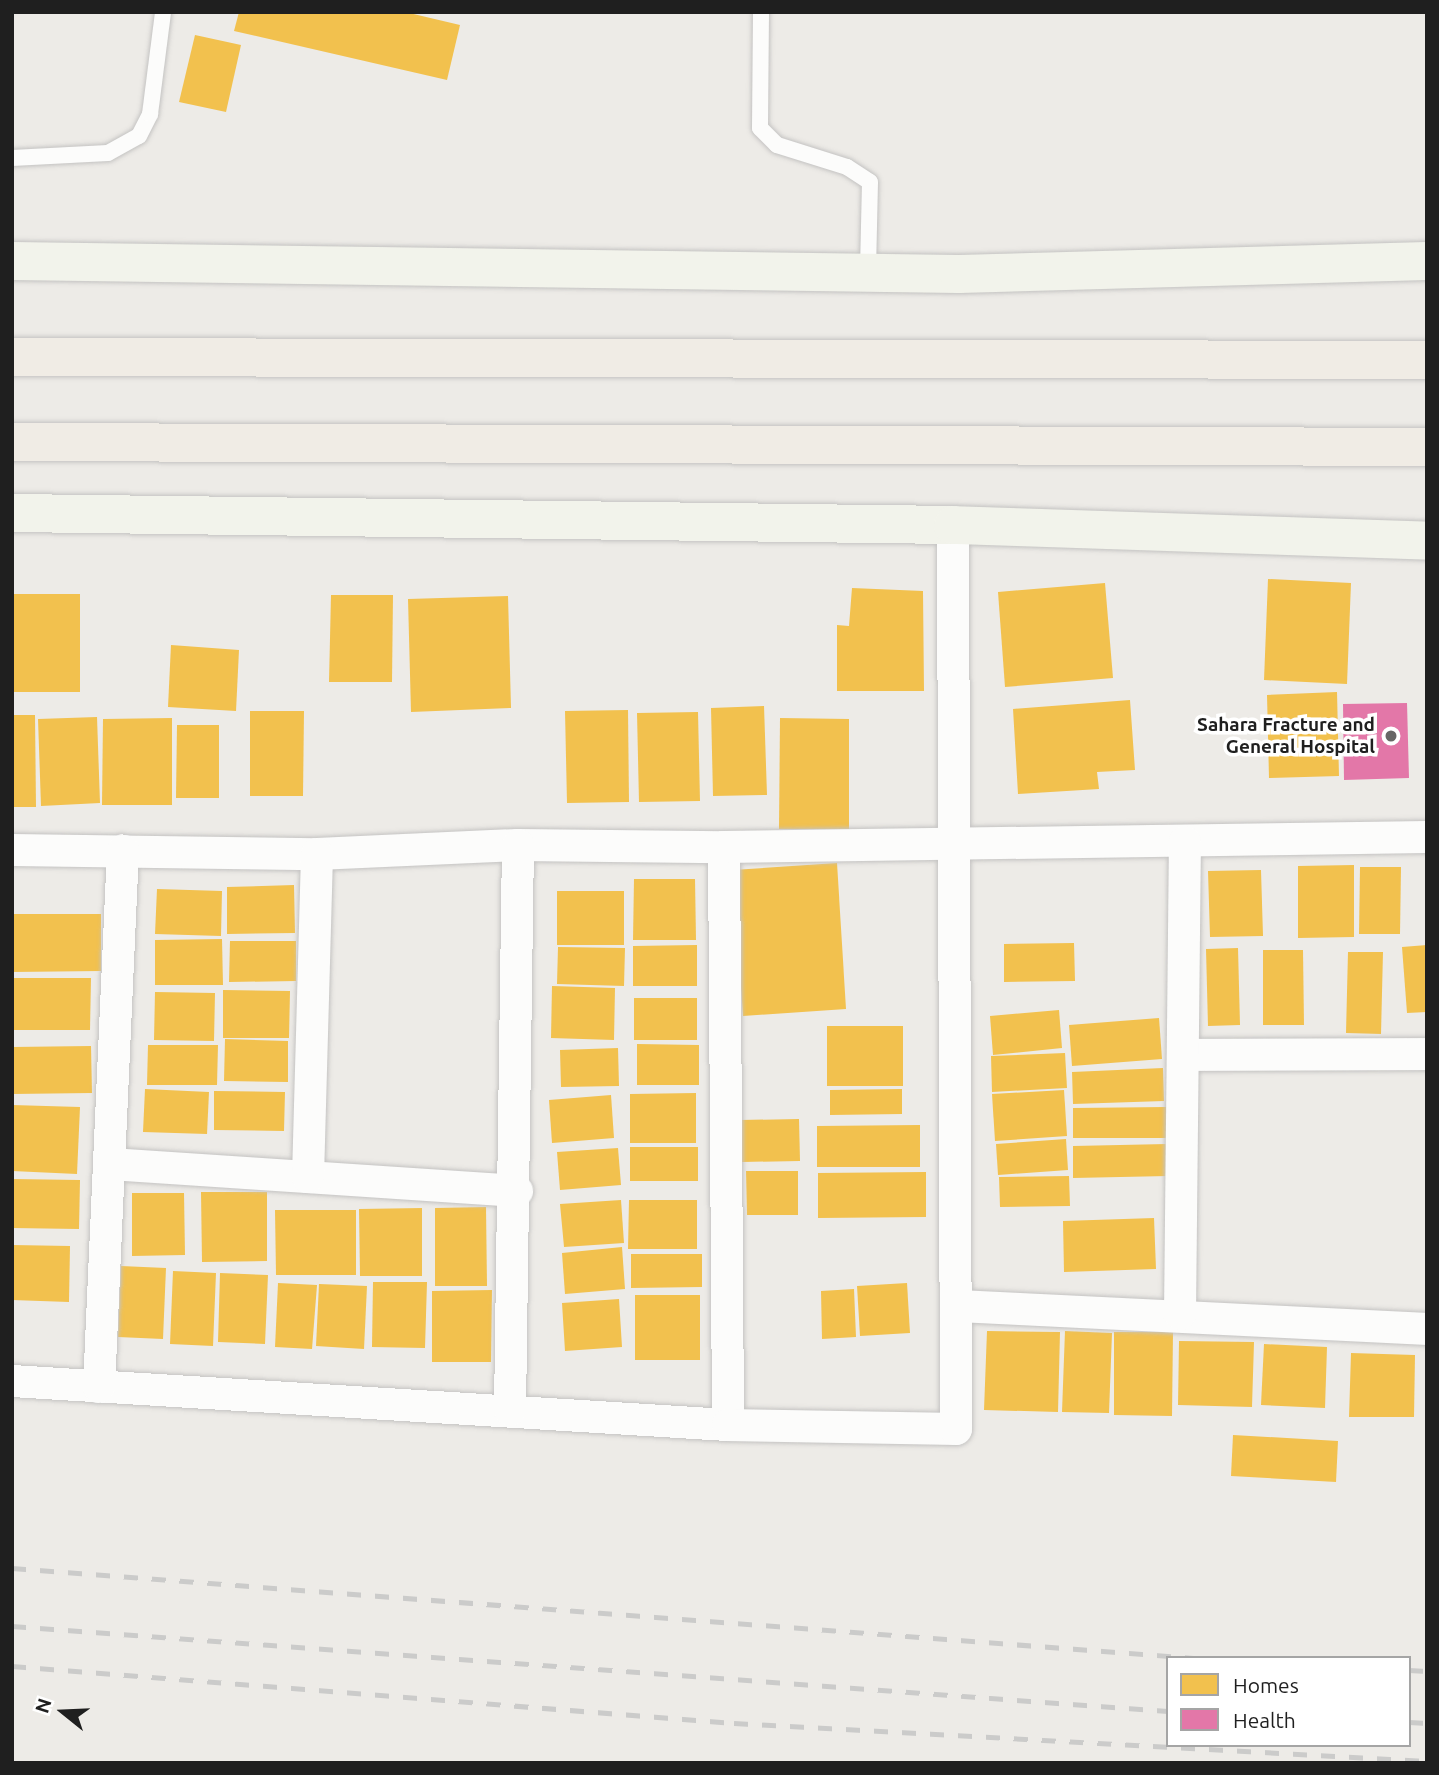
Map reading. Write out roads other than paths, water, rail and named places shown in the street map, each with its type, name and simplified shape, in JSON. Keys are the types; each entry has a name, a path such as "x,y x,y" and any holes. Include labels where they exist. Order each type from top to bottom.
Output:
{"main road":[{"path":"12,357 1427,360"},
{"path":"12,442 1427,447"}],"street":[{"path":"12,261 868,272 1427,261"},
{"path":"12,513 953,525 1427,541"},
{"path":"12,1381 728,1425 956,1429 958,1306 953,525"},
{"path":"12,850 317,854 518,845 724,847 954,841 1185,842 1427,837"},
{"path":"1181,1314 1185,842"},
{"path":"510,1410 517,1191 518,845"},
{"path":"724,847 728,1425"},
{"path":"99,1387 123,851"},
{"path":"307,1177 317,854"},
{"path":"1185,1055 1427,1054"},
{"path":"111,1164 517,1191"},
{"path":"958,1306 1181,1314 1427,1329"}],"lane":[{"path":"12,158 108,152 139,136 150,114 163,12"},
{"path":"761,12 760,128 777,145 847,167 870,182 868,272"}],"railway":[{"path":"12,1568 1168,1656"},
{"path":"12,1626 1166,1711"},
{"path":"12,1666 734,1723 1166,1747"},
{"path":"1411,1670 1427,1671"},
{"path":"1411,1722 1427,1723"},
{"path":"1172,1747 1427,1761"}],"place":[{"name":"Sahara Fracture and General Hospital","path":"1391,736"}]}
